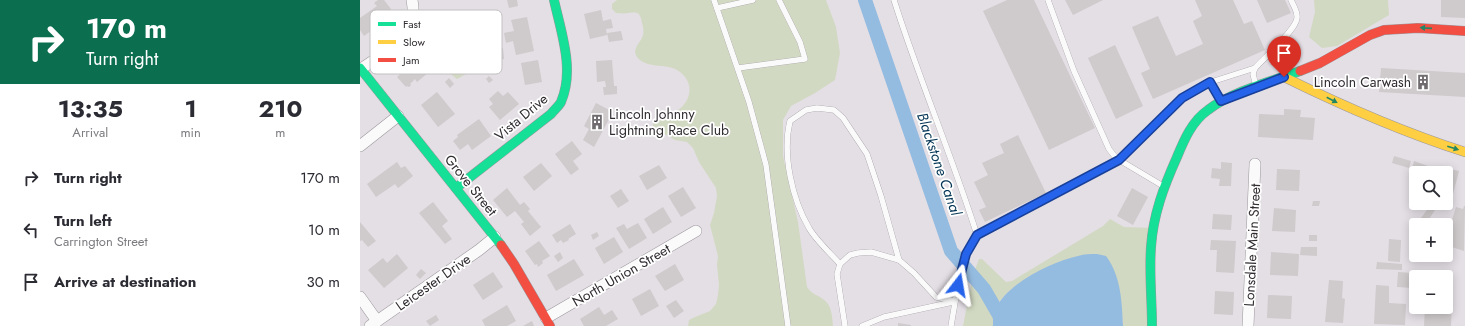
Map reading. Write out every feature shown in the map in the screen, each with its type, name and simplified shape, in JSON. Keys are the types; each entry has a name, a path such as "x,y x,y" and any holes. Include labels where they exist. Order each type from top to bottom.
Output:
{"street":[{"path":"412,0 413,10"},
{"name":"Vista Drive","path":"456,188 551,114 560,103 566,78 566,66 554,0"},
{"path":"1152,326 1151,247 1158,206 1164,186 1183,142 1194,123 1207,110 1221,101 1320,62 1370,35 1384,30 1418,28 1465,30"},
{"path":"360,69 370,62"},
{"name":"Grove Street","path":"360,69 495,237 514,264 548,322"},
{"path":"1284,77 1349,108 1433,142 1465,152"},
{"path":"360,146 398,116"},
{"name":"Lonsdale Main Street","path":"1248,326 1255,164"},
{"name":"North Union Street","path":"548,322 696,230"},
{"name":"Leicester Drive","path":"373,324 479,250 495,237"},
{"path":"360,297 373,324"}],"lane":[{"path":"714,0 749,102 766,165 788,326"},
{"path":"717,8 753,0"},
{"path":"738,68 805,59 800,42 779,0"},
{"path":"894,0 905,35 963,191 977,235"},
{"path":"1048,0 1080,85 1109,149 1116,158 1164,186"},
{"path":"1256,87 1252,74 1255,68 1290,31 1297,19 1297,13 1291,0"},
{"path":"951,326 958,285 966,254 977,235 1119,160 1182,98 1210,82 1255,68"},
{"path":"1210,82 1221,101"},
{"path":"840,264 809,229 794,193 787,145 790,121 806,110 817,108 834,110 843,118 867,154 881,196 899,260"},
{"path":"845,326 838,284 838,274 840,264 850,255 858,253 871,252 899,260 914,273 936,297 955,302"},
{"path":"862,326 884,317 955,302"}],"green space":[{"path":"617,0 826,0 836,27 840,53 835,80 791,106 783,120 783,156 798,222 807,287 828,304 831,311 833,326 688,326 689,320 710,311 716,304 718,295 718,256 710,225 717,196 716,188 699,162 693,148 687,142 675,140 667,135 657,133 653,127 653,122 658,117 673,113 683,106 689,95 689,84 683,74 677,70 650,65 641,61 637,57 635,51 643,34 640,17 636,13 616,13 612,9 612,4"},
{"path":"1314,0 1388,0 1389,15 1337,46 1322,48 1309,37 1315,12"},
{"path":"451,74 466,74 457,79"},
{"path":"1110,219 1124,227 1153,228 1152,326 1123,326 1122,314 1037,272 1014,287 1004,296 994,311 993,326 963,326 973,275 979,259 982,259 1006,282 1012,281 1103,226"}],"water":[{"path":"1097,254 1106,256 1115,272 1120,290 1123,326 993,326 996,308 1002,299 1010,290 1032,274 1056,263 1080,255"}],"building":[{"path":"378,0 384,0 391,9 371,10 377,6 374,3"},
{"path":"507,0 517,0 518,6 509,8"},
{"path":"1007,0 1034,0 1095,128 1049,150 983,11"},
{"path":"1065,0 1103,0 1073,15"},
{"path":"1195,0 1233,0 1244,24 1252,21 1265,50 1153,99 1141,73 1150,69 1132,27 1158,16 1176,56 1203,44 1193,21 1202,16"},
{"path":"1257,0 1285,0 1291,13 1267,23"},
{"path":"1441,0 1465,0 1465,18 1441,17"},
{"path":"601,10 603,21 611,19 613,28 606,29 607,35 590,39 584,14"},
{"path":"370,11 370,32 364,36 360,30 360,18"},
{"path":"527,17 534,51 516,55 513,41 506,43 504,33 514,31 511,20"},
{"path":"621,31 623,40 609,42 607,33"},
{"path":"1115,45 1143,106 1116,119 1088,58"},
{"path":"502,48 504,59 502,59"},
{"path":"538,60 542,82 525,85 521,63"},
{"path":"612,60 614,86 617,86 617,94 604,95 603,87 606,87 605,81 597,82 596,61"},
{"name":"Lincoln Carwash","path":"1381,68 1465,73 1465,97 1379,92"},
{"path":"401,74 427,74 417,82 415,79 409,87 406,87 397,77"},
{"path":"489,76 493,80 489,83 486,79"},
{"path":"449,78 454,84 450,88 445,82"},
{"path":"498,91 503,96 508,92 519,104 500,120 489,107 493,104 489,99"},
{"path":"437,92 455,114 438,127 421,105"},
{"name":"Lincoln Johnny Lightning Race Club","path":"596,103 613,112 594,147 583,140 589,129 584,126"},
{"path":"1284,109 1301,110 1300,117 1315,118 1313,140 1258,137 1259,114 1284,115"},
{"path":"479,119 491,136 472,150 468,144 460,150 453,141 458,137 457,135"},
{"path":"1018,135 1046,193 985,222 979,210 986,207 974,182 988,175 982,163 1004,153 1000,144"},
{"path":"572,141 582,154 573,161 579,169 571,175 555,154"},
{"path":"1394,156 1411,161 1409,168 1392,163"},
{"path":"1414,161 1428,166 1413,166"},
{"path":"397,162 401,168 405,166 413,176 398,188 395,184 376,197 367,184"},
{"path":"1221,162 1232,163 1231,186 1219,186 1220,179 1211,178 1212,168 1221,169"},
{"path":"541,163 552,176 534,191 523,177"},
{"path":"659,165 667,178 647,190 639,176"},
{"path":"1277,169 1300,170 1299,191 1276,190"},
{"path":"1453,170 1459,171 1453,194"},
{"path":"683,187 696,208 681,217 668,196"},
{"path":"507,188 520,205 524,202 530,209 528,211 541,227 530,236 521,224 524,222 515,211 507,217 493,200"},
{"path":"1132,188 1148,197 1133,225 1117,216"},
{"path":"621,189 629,201 618,208 610,196"},
{"path":"1313,201 1320,201 1319,206 1312,206"},
{"path":"433,202 448,221 442,226 452,239 445,244 419,213"},
{"path":"1465,206 1464,251 1453,247 1453,218 1456,207 1463,209"},
{"path":"663,207 672,222 653,234 644,219"},
{"path":"1274,208 1296,210 1295,232 1272,231"},
{"path":"1427,210 1435,210 1430,218 1421,218"},
{"path":"1213,214 1232,215 1231,230 1212,229"},
{"path":"360,222 376,241 368,247 362,240 360,241"},
{"path":"638,223 647,238 629,249 616,228 624,224 627,229"},
{"path":"570,224 576,234 563,243 561,240 557,243 552,235"},
{"path":"597,232 599,236 593,240 591,235"},
{"path":"1309,235 1317,235 1317,241 1309,241"},
{"path":"614,237 623,252 604,264 595,248"},
{"path":"1389,239 1401,240 1400,262 1388,261"},
{"path":"1211,240 1236,241 1234,273 1216,272 1217,250 1210,250"},
{"path":"539,241 550,256 542,261 543,263 538,267 525,251"},
{"path":"1301,247 1317,247 1317,256 1300,255"},
{"path":"560,252 563,258 558,262 554,256"},
{"path":"1271,252 1299,254 1298,276 1270,275"},
{"path":"397,254 408,268 384,288 368,270 383,258 387,263"},
{"path":"574,259 584,275 556,291 547,275"},
{"path":"1377,262 1402,264 1402,270 1376,269"},
{"path":"675,264 684,280 665,291 655,276"},
{"path":"421,269 426,273 420,279 416,275"},
{"path":"493,272 503,287 483,300 473,285"},
{"path":"1398,272 1409,273 1409,288 1397,287"},
{"path":"1329,280 1343,281 1342,298 1345,299 1343,323 1325,322"},
{"path":"1376,285 1389,286 1389,303 1406,304 1405,325 1374,324"},
{"path":"650,289 659,306 641,316 632,299"},
{"path":"1215,291 1234,292 1233,315 1214,314"},
{"path":"1268,295 1292,296 1291,319 1267,318"},
{"path":"676,300 684,311 674,318 666,306"},
{"path":"507,305 516,321 507,326 485,326 482,320"},
{"path":"599,307 604,315 612,310 618,319 606,326 584,326 580,319"},
{"path":"1425,314 1452,314 1451,326 1424,326"},
{"path":"436,315 439,320 430,326 426,321"},
{"path":"532,321 534,326 523,326"},
{"path":"898,323 911,325 911,326 898,326"}],"waterway":[{"name":"Blackstone Canal","path":"865,0 951,251 984,289 999,315 1003,326"}],"traffic: fast":[{"path":"456,188 551,114 561,102 565,90 567,64 563,38 554,0"},
{"path":"360,68 501,245"},
{"path":"1152,326 1150,257 1154,224 1168,179 1189,131 1202,114 1228,98 1240,92 1300,71"}],"traffic: slow":[{"path":"1284,77 1373,118 1418,136 1465,152"}],"traffic: jam":[{"path":"1300,71 1320,63 1370,35 1384,30 1418,28 1465,31"},
{"path":"501,245 514,264 550,326"}],"place":[{"name":"Lincoln Carwash","path":"1423,82"},
{"name":"Lincoln Johnny Lightning Race Club","path":"597,122"}],"route":[{"path":"958,285 966,254 977,235 1119,160 1182,98 1210,82 1221,101 1284,77"}]}
